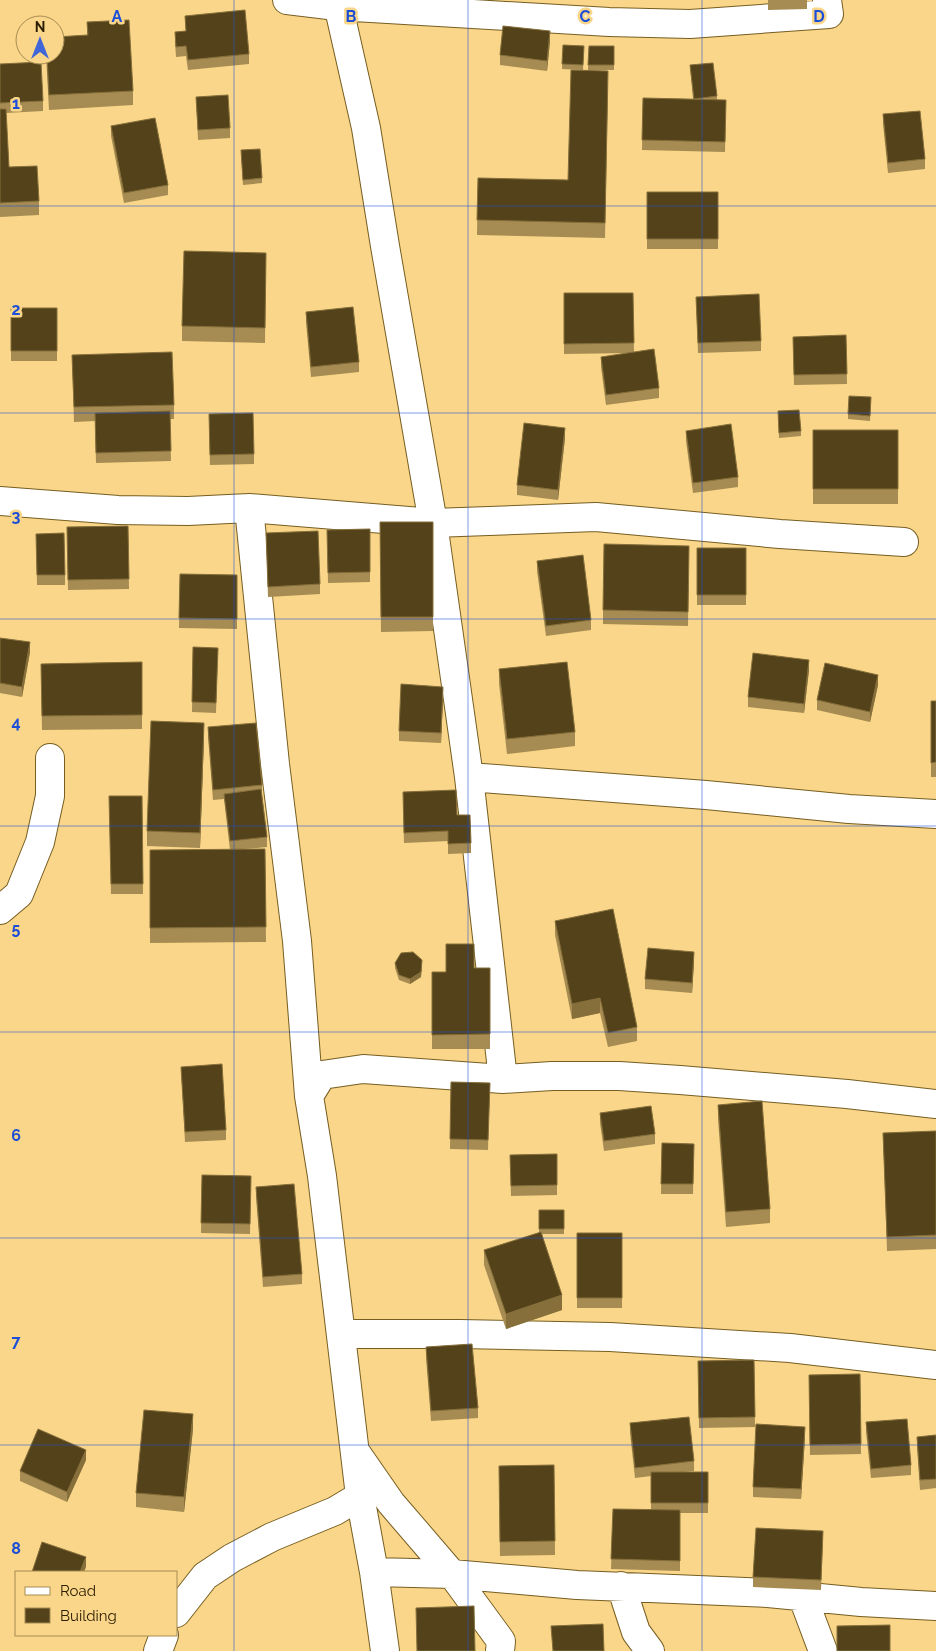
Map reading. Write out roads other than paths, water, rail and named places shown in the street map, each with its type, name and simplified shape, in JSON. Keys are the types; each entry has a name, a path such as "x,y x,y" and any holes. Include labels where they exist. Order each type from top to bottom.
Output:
{"street":[{"path":"288,0 610,22 690,24 829,14 827,0"},
{"path":"337,3 366,128 433,523 469,777 503,1079"},
{"path":"0,501 118,510 188,512 249,508 433,523 596,517 780,534 904,542"},
{"path":"249,508 275,764 297,941 309,1096 322,1176 360,1496 386,1651"},
{"path":"0,910 19,894 40,842 50,796 50,758"},
{"path":"469,777 706,795 849,809 936,814"},
{"path":"309,1096 322,1075 363,1069 503,1079 552,1076 619,1076 672,1079 847,1094 936,1104"},
{"path":"342,1334 460,1334 620,1338 790,1348 936,1364"},
{"path":"355,1450 391,1503 452,1574 504,1648"},
{"path":"178,1610 205,1576 232,1558 272,1537 334,1511 360,1496"},
{"path":"374,1572 452,1574 577,1585 802,1595 861,1602 936,1606"},
{"path":"620,1586 636,1632 650,1651"},
{"path":"802,1595 823,1651"},
{"path":"158,1651 164,1636"}]}
